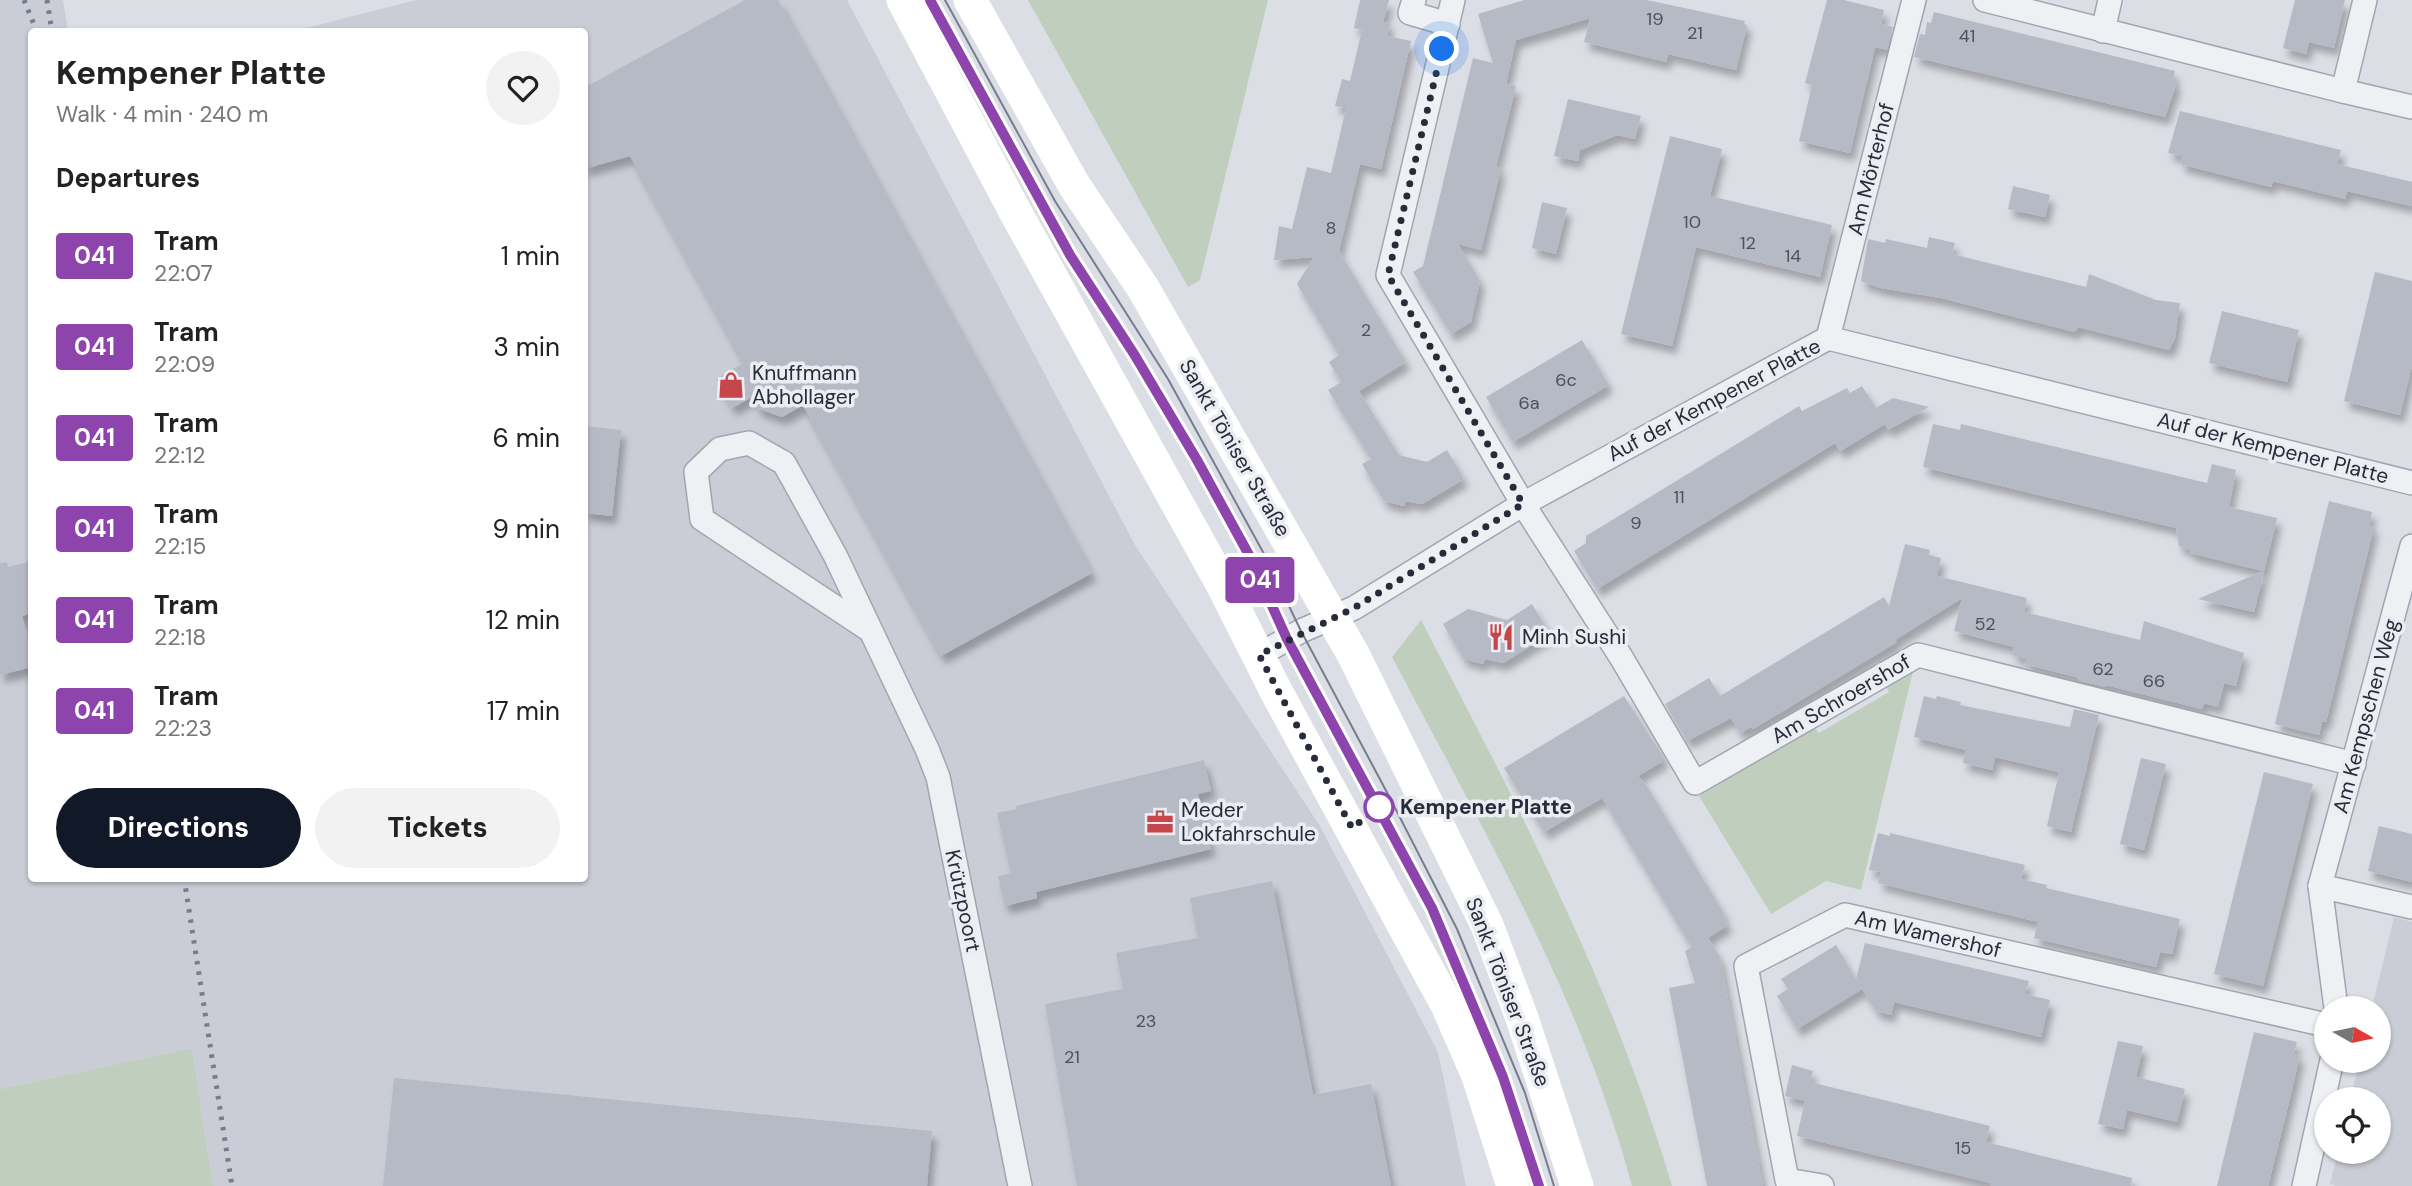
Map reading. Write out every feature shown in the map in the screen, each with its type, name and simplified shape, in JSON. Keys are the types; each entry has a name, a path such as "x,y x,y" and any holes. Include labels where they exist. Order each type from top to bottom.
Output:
{"main road":[{"path":"903,0 1447,1005 1478,1076 1513,1186"},
{"name":"Sankt Töniser Straße","path":"970,0 1074,185 1143,288 1353,654 1486,925 1522,1018 1577,1186"}],"street":[{"path":"1414,0 1410,13 1448,24"},
{"path":"1453,0 1388,275 1523,504"},
{"name":"Am Mörterhof","path":"1828,338 1914,0"},
{"path":"1985,0 2412,107"},
{"path":"2103,31 2110,0"},
{"path":"2343,91 2365,0"},
{"name":"Auf der Kempener Platte","path":"1259,655 1354,608 1523,504 1828,338 2412,483"},
{"name":"Krützpoort","path":"868,629 702,519 696,472 720,449 750,443 784,463 835,555 938,777 1020,1186"},
{"name":"Am Schroershof","path":"1523,504 1621,657 1695,783 1918,655 2354,764"},
{"name":"Am Kempschen Weg","path":"2334,996 2319,886 2412,546"},
{"path":"2319,886 2412,907"},
{"name":"Am Wamershof","path":"1822,1186 1787,1180 1746,965 1845,915 2314,1022"},
{"path":"2304,1186 2329,1073"}],"shaded area":[{"path":"0,0 63,0 68,28 28,28 28,882 588,882 588,28 307,28 416,0 847,0 1135,545 1320,826 1438,1052 1466,1186 213,1186 192,1048 0,1089"},
{"path":"2394,917 2412,922 2412,1186 2337,1186 2330,1184 2335,1164 2391,1164 2391,1087 2353,1087 2357,1073 2391,1073 2391,996 2375,996"}],"green space":[{"path":"1028,0 1268,0 1200,280 1188,287"},
{"path":"1421,620 1527,827 1592,968 1648,1112 1672,1186 1632,1186 1611,1116 1558,981 1494,850 1392,657"},
{"path":"1913,671 1861,890 1826,881 1771,914 1699,796 1814,727 1819,733 1889,692 1885,683"},
{"path":"192,1048 213,1186 0,1186 0,1089"}],"building":[{"path":"745,0 778,0 1092,573 941,656 803,405 782,417 759,409 752,397 732,408 716,379 744,363 630,156 588,168 588,86"},
{"path":"1360,0 1389,0 1383,22 1390,23 1387,36 1411,41 1381,169 1360,164 1339,251 1406,362 1359,391 1399,455 1427,462 1447,450 1464,479 1422,504 1405,501 1404,506 1384,501 1362,464 1371,459 1328,390 1341,382 1329,362 1339,355 1297,284 1314,257 1274,260 1279,226 1292,229 1307,167 1331,173 1346,108 1335,106 1342,79 1350,81 1362,30 1354,28"},
{"path":"1524,0 1647,0 1745,21 1744,24 1747,25 1736,70 1668,54 1666,62 1584,42 1590,18 1516,40 1506,84 1516,86 1496,167 1501,168 1481,250 1458,244 1480,281 1471,322 1451,334 1413,272 1423,266 1473,58 1493,63 1478,14"},
{"path":"1827,0 1844,0 1884,10 1881,24 1893,27 1887,50 1875,47 1850,153 1799,141 1812,85 1805,83"},
{"path":"2295,0 2345,0 2334,48 2309,42 2306,54 2283,48"},
{"path":"1934,12 2175,71 2173,81 2177,82 2165,117 1914,57 1920,34 1925,35 1927,22 1931,23"},
{"path":"1568,99 1641,116 1635,139 1617,135 1580,150 1578,161 1554,156"},
{"path":"2180,111 2341,150 2337,164 2412,182 2412,206 2347,191 2345,199 2273,181 2271,187 2180,164 2182,156 2168,153"},
{"path":"1670,136 1722,149 1710,196 1832,225 1820,277 1696,247 1672,346 1621,334"},
{"path":"2013,186 2050,195 2045,217 2008,209"},
{"path":"1542,202 1567,208 1556,254 1532,248"},
{"path":"1929,237 1955,243 1952,254 2086,287 2089,274 2156,300 2180,303 2175,338 2169,350 2078,327 2075,332 1941,298 1881,288 1861,281 1868,239 1885,243 1886,239 1927,248"},
{"path":"2375,272 2412,281 2412,365 2400,415 2344,401"},
{"path":"2222,311 2299,330 2287,382 2209,363"},
{"path":"1582,340 1609,385 1513,442 1486,397"},
{"path":"1862,386 1876,408 1893,398 1929,407 1888,430 1885,424 1840,451 1835,443 1597,589 1574,551 1586,543 1586,536 1799,406 1802,411 1847,388 1850,393"},
{"path":"1933,424 1960,430 1961,424 2207,483 2212,464 2236,470 2229,507 2277,518 2254,612 2198,599 2263,571 2190,553 2190,550 2179,546 2176,528 1923,467"},
{"path":"588,426 621,430 612,516 588,513"},
{"path":"2329,501 2372,512 2369,526 2374,527 2326,722 2322,721 2319,735 2275,724"},
{"path":"1905,544 1930,550 1929,555 1941,558 1937,576 2027,598 2024,612 2140,640 2144,621 2244,653 2236,686 2224,683 2218,707 2204,703 2202,709 2081,681 2076,677 2024,664 2026,659 2012,655 2014,647 1954,631 1962,598 1895,640 1897,642 1753,729 1751,727 1740,733 1731,718 1687,741 1665,704 1709,678 1720,696 1884,597 1889,606"},
{"path":"7,562 8,567 28,562 28,614 22,616 28,636 28,668 0,675 0,563"},
{"path":"1532,604 1550,634 1503,663 1485,659 1483,664 1464,659 1443,624 1468,609 1507,620"},
{"path":"1624,696 1663,756 1663,761 1638,776 1645,783 1725,915 1723,916 1728,925 1692,948 1602,798 1544,832 1504,768"},
{"path":"1924,696 1936,699 1937,696 1961,702 1960,705 2070,727 2074,709 2099,715 2071,832 2047,826 2059,772 1995,757 1992,770 1963,763 1966,750 1914,737"},
{"path":"2141,758 2166,764 2144,850 2120,844"},
{"path":"1204,760 1211,791 1198,794 1211,849 1036,892 1037,898 1005,906 998,876 1011,873 997,813"},
{"path":"2264,772 2313,784 2263,986 2214,974"},
{"path":"2379,826 2412,834 2412,882 2368,871"},
{"path":"1878,833 1890,836 1890,833 2025,865 2021,879 2047,885 2046,888 2180,919 2172,954 2160,952 2156,967 2034,938 2038,922 1878,883 1881,872 1869,870"},
{"path":"1272,881 1313,1095 1371,1084 1391,1186 1077,1186 1045,1004 1123,989 1116,953 1198,938 1190,898"},
{"path":"1708,938 1720,957 1763,1186 1707,1186 1669,988 1695,983 1685,951"},
{"path":"1865,943 2029,981 2025,994 2050,1000 2041,1037 1894,1002 1891,1015 1876,1011 1856,979"},
{"path":"1836,945 1862,989 1797,1029 1777,996 1788,989 1781,979"},
{"path":"2254,1032 2297,1042 2294,1054 2300,1055 2290,1098 2268,1186 2217,1186"},
{"path":"2118,1041 2143,1046 2136,1077 2185,1089 2177,1122 2127,1110 2123,1129 2098,1124"},
{"path":"1792,1065 1813,1071 1810,1082 1990,1126 1986,1142 2132,1178 2131,1186 1990,1186 1991,1183 1797,1136 1805,1101 1785,1096"},
{"path":"394,1078 932,1131 927,1186 383,1186"}],"tram line":[{"path":"930,0 1070,255 1184,437 1432,908 1503,1077 1539,1186"},
{"name":"041","path":"930,0 1070,255 1134,354 1197,460 1249,555 1287,639 1432,908 1470,993 1503,1077 1539,1186"},
{"path":"945,0 1055,201 1168,379 1263,552 1301,631 1391,800 1457,929 1525,1093 1554,1186"}],"railway":[{"path":"24,0 35,28"},
{"path":"47,0 51,28"},
{"path":"185,882 232,1186"}],"place":[{"name":"Knuffmann Abhollager","path":"731,385"},
{"name":"Minh Sushi","path":"1501,637"},
{"name":"Kempener Platte","path":"1379,807"},
{"name":"Meder Lokfahrschule","path":"1160,822"}],"route":[{"path":"1379,807 1352,828 1259,655 1301,631 1354,608 1523,504 1445,367 1388,275 1442,49"}]}
